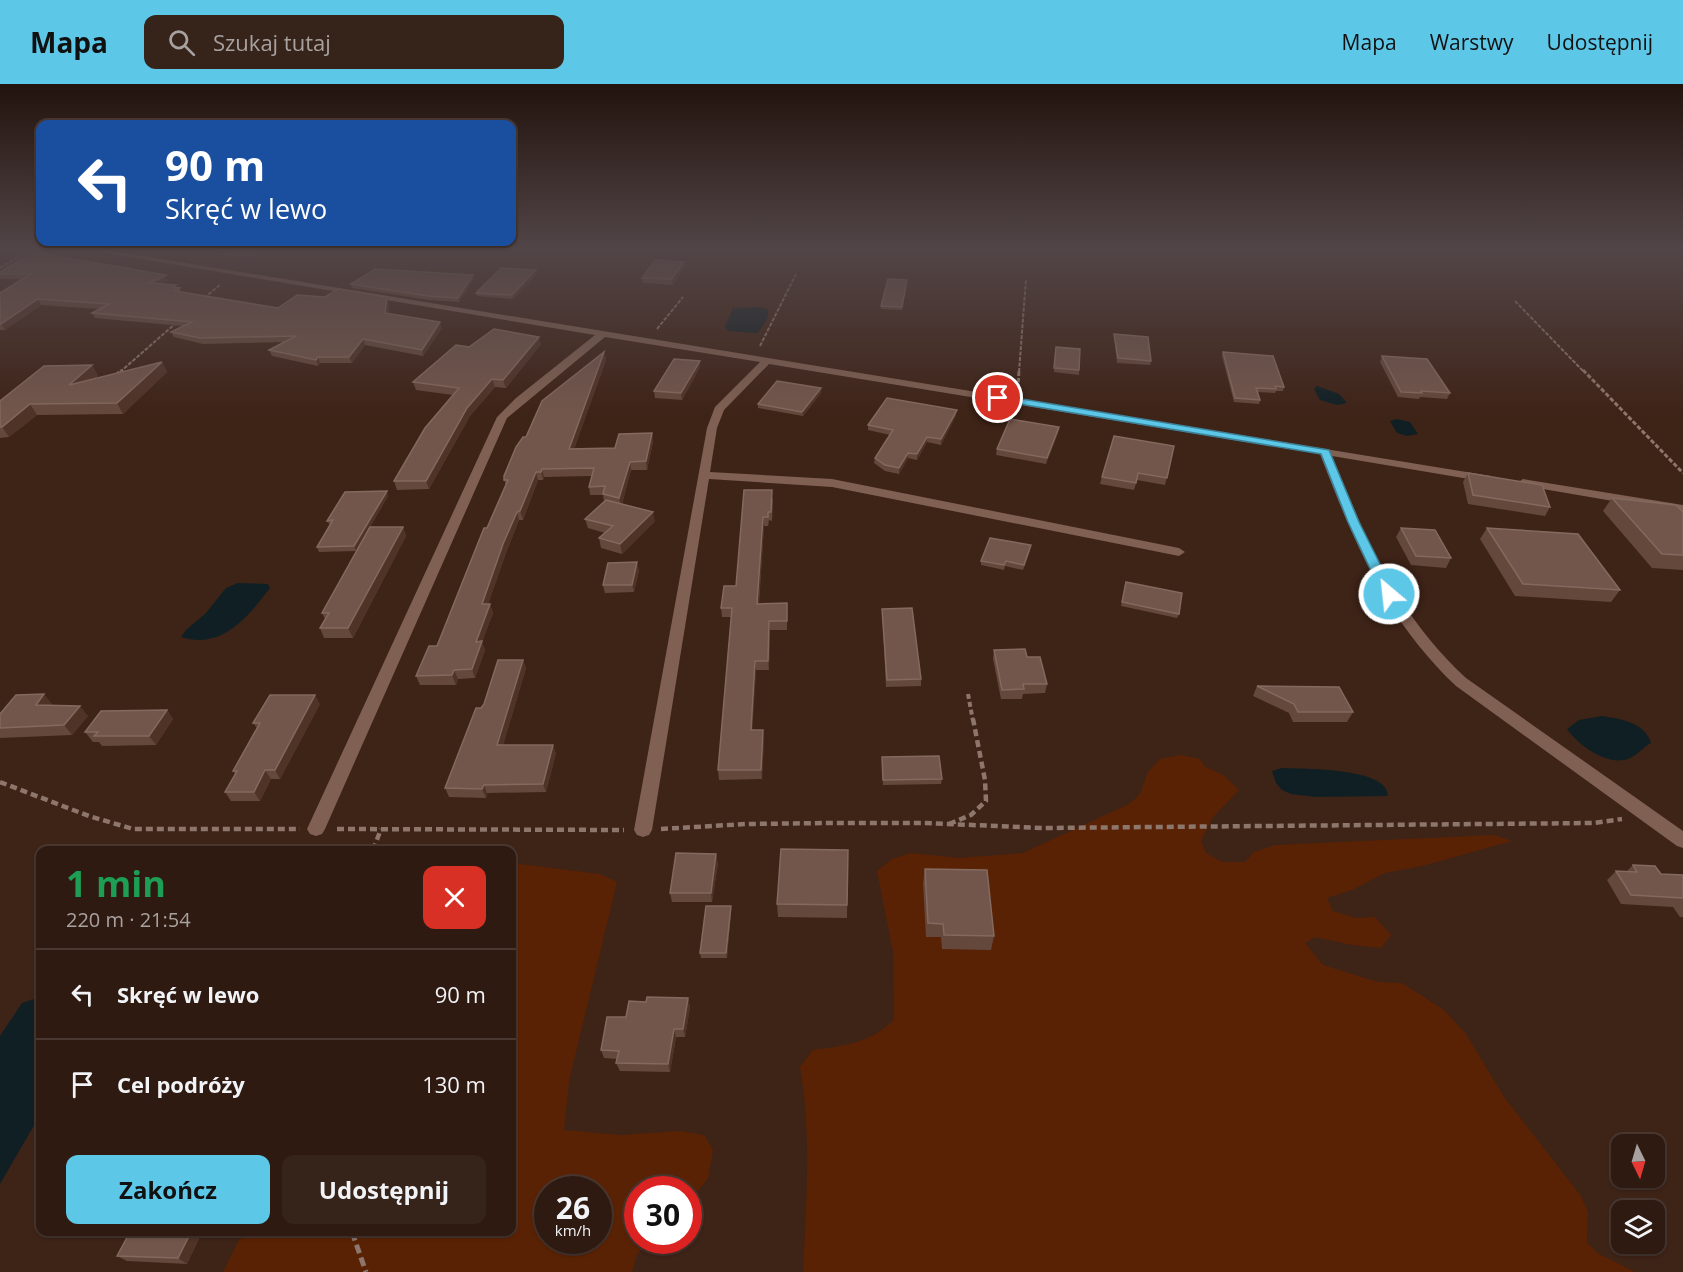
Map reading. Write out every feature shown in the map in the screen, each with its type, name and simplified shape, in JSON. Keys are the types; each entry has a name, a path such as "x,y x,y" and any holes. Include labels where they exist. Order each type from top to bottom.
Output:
{"street":[{"path":"417,303 1498,479"},
{"path":"316,829 502,417 602,334"},
{"path":"643,830 712,428 719,409 760,360"},
{"path":"1325,452 1354,522 1389,594 1439,664 1683,841"},
{"path":"705,475 832,483 1179,552"},
{"path":"1510,481 1683,509"}],"path":[{"path":"648,341 677,303"},
{"path":"760,360 784,303"},
{"path":"1017,401 1024,303"},
{"path":"1516,303 1683,473"},
{"path":"116,375 179,320"},
{"path":"949,824 972,815 986,801 985,780 968,694"},
{"path":"643,830 746,824 949,824 1043,828 1594,823 1649,815"},
{"path":"375,846 381,829"},
{"path":"353,1236 366,1272"}],"shaded area":[{"path":"733,308 767,309 768,316 757,333 728,331 725,327"},
{"path":"1317,386 1339,394 1347,403 1337,405 1320,400 1314,389"},
{"path":"1396,419 1410,422 1418,434 1407,436 1397,433 1390,421"},
{"path":"238,583 268,584 270,588 243,620 221,635 196,640 181,637 206,613 226,588"},
{"path":"1602,716 1624,720 1638,726 1648,736 1651,743 1628,759 1611,760 1586,748 1567,729 1579,720"},
{"path":"1181,755 1200,759 1204,766 1223,775 1239,790 1213,817 1201,841 1206,853 1222,862 1245,862 1254,852 1275,845 1494,835 1512,841 1422,866 1385,873 1352,890 1327,898 1333,911 1356,918 1375,917 1391,935 1381,948 1352,945 1315,937 1305,943 1323,965 1378,982 1402,983 1444,1010 1466,1034 1504,1097 1581,1196 1588,1212 1587,1243 1599,1254 1635,1272 803,1272 807,1144 800,1067 813,1050 857,1042 876,1033 894,1019 893,951 877,871 892,859 911,853 958,858 1023,853 1129,804 1140,794 1148,772 1160,759"},
{"path":"1281,768 1325,770 1360,775 1384,787 1388,796 1316,797 1291,794 1282,790 1276,783 1272,771"},
{"path":"516,864 600,874 617,882 569,1081 564,1130 620,1135 680,1131 704,1135 713,1150 708,1179 702,1186 702,1176 624,1176 624,1254 637,1254 632,1272 223,1272 239,1240 246,1236 516,1236"},
{"path":"36,998 36,1122 0,1184 0,1036 22,1003"}],"building":[{"path":"0,303 31,303 1,324"},
{"path":"101,303 250,303 278,308 285,303 386,303 385,313 440,322 422,350 363,339 349,357 318,357 316,360 269,350 296,336 200,338 171,332 192,322 92,313 109,304"},
{"path":"882,303 903,303 902,307 881,306"},
{"path":"494,329 539,337 503,380 492,379 467,408 426,481 394,481 425,428 459,388 413,382 456,345 469,347"},
{"path":"1114,334 1148,337 1151,361 1118,358"},
{"path":"1056,347 1080,349 1079,370 1054,368"},
{"path":"604,352 569,449 615,448 619,434 652,433 646,461 630,462 619,498 603,494 605,486 589,487 594,468 542,469 541,472 536,472 503,544 482,604 490,604 476,642 482,641 472,669 454,670 452,675 416,676 429,646 437,646 484,528 487,528 508,480 504,480 504,476 516,447 523,437 526,437 542,401"},
{"path":"1223,352 1273,356 1284,387 1256,388 1260,400 1235,398"},
{"path":"1382,356 1427,359 1450,393 1401,392"},
{"path":"674,359 700,361 681,393 654,391"},
{"path":"162,362 117,403 30,404 0,427 0,401 44,366 92,365 69,385"},
{"path":"777,381 821,388 802,412 758,404"},
{"path":"887,398 957,410 941,439 927,437 917,454 908,453 899,468 885,465 875,458 893,430 868,425"},
{"path":"1010,419 1059,427 1047,458 997,449"},
{"path":"1114,436 1174,446 1167,478 1138,473 1136,483 1102,477"},
{"path":"1468,473 1542,485 1550,507 1473,495"},
{"path":"744,490 772,490 771,512 768,512 768,517 763,517 757,604 787,603 787,621 769,621 768,661 755,661 751,730 763,730 761,770 718,770 732,608 721,608 724,586 736,586"},
{"path":"387,491 354,546 317,547 333,520 327,521 345,492"},
{"path":"1612,498 1676,505 1683,512 1683,555 1662,554"},
{"path":"606,500 653,512 620,544 599,538 613,526 585,519"},
{"path":"370,527 403,527 348,628 320,628 329,613 322,613"},
{"path":"1401,528 1435,530 1451,558 1416,556"},
{"path":"1487,528 1578,534 1620,590 1523,584"},
{"path":"990,538 1031,545 1024,565 1006,561 1004,565 981,561"},
{"path":"637,562 632,585 603,585 608,563"},
{"path":"1126,582 1182,593 1179,614 1122,602"},
{"path":"912,608 921,679 887,680 882,609"},
{"path":"1025,649 1027,657 1040,657 1047,684 1023,684 1024,689 1002,690 994,650"},
{"path":"498,660 523,660 497,745 553,745 543,784 484,785 482,789 445,788 476,708 481,708 484,704"},
{"path":"1257,686 1339,687 1353,712 1298,712 1294,704"},
{"path":"44,694 36,705 80,706 64,725 0,728 0,714 16,695"},
{"path":"270,695 315,695 275,770 265,770 254,792 225,792 237,771 233,771 260,723 253,723"},
{"path":"167,710 149,736 94,736 98,732 85,732 101,711"},
{"path":"939,756 942,779 883,780 882,757"},
{"path":"781,849 848,850 847,905 777,904"},
{"path":"676,853 716,854 711,893 670,893"},
{"path":"1633,865 1655,866 1661,874 1683,875 1683,898 1631,895 1616,871 1637,872"},
{"path":"925,869 987,870 994,936 944,935 943,924 928,923"},
{"path":"706,906 731,906 726,953 700,953"},
{"path":"647,997 688,998 683,1029 674,1029 668,1064 616,1063 619,1051 601,1050 607,1017 626,1017 629,1001 646,1002"},
{"path":"128,1236 189,1236 178,1258 117,1256"}],"route":[{"path":"998,398 1325,452 1345,503 1389,594"}]}
